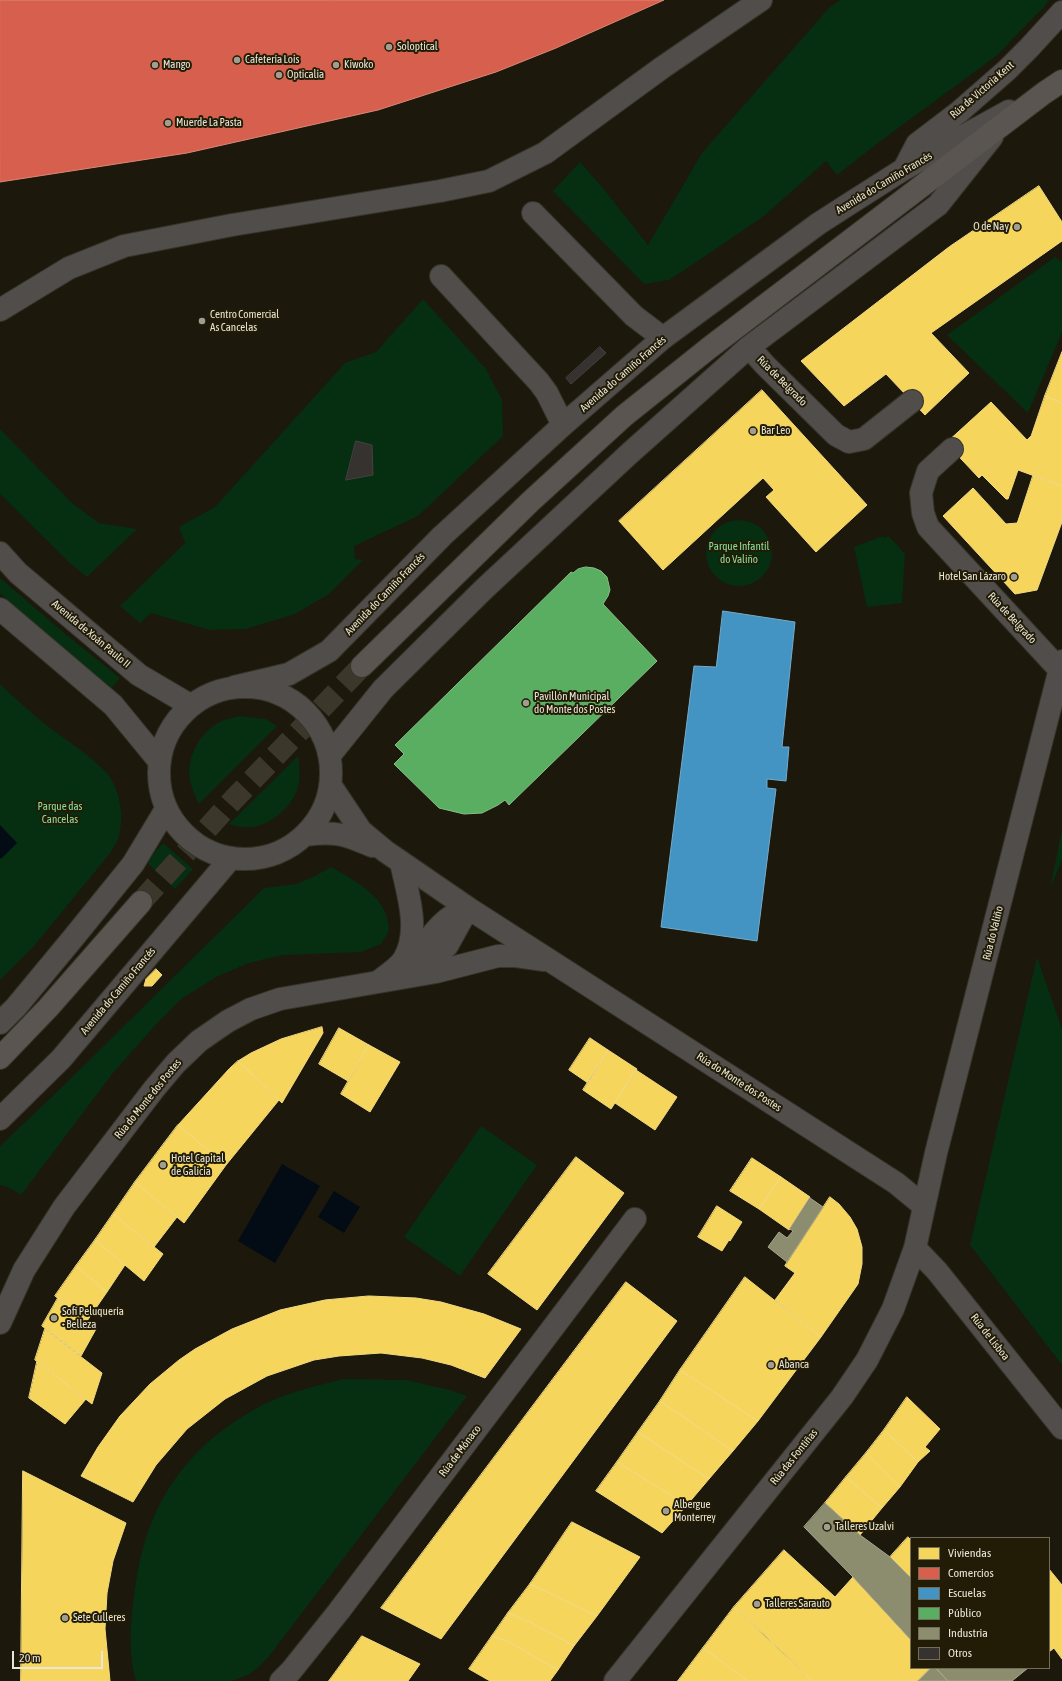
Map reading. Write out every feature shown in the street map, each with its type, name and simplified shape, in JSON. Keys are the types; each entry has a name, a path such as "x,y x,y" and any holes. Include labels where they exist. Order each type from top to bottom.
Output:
{"main road":[{"name":"Avenida do Camiño Francés","path":"362,666 531,501 624,416 709,348 1044,93 1062,81"},
{"path":"0,1058 48,1008 141,902"}],"street":[{"path":"0,310 69,268 124,246 232,225 426,194 489,181 545,153 663,67 761,0"},
{"name":"Rúa de Victoria Kent","path":"904,169 917,144 959,112 1007,70 1062,12"},
{"name":"Avenida do Camiño Francés","path":"234,687 289,674 329,651 442,536 646,352 818,224 904,169 1044,93"},
{"name":"Avenida do Camiño Francés","path":"330,755 383,689 484,589 630,454 749,347 938,205 999,128"},
{"path":"533,213 634,316 663,338"},
{"path":"441,276 539,382 547,393 563,426"},
{"name":"Rúa de Belgrado","path":"749,347 765,365 836,435 849,442 864,439 912,401"},
{"name":"Rúa de Belgrado","path":"952,449 928,471 921,493 923,513 928,527 1060,665"},
{"name":"Avenida de Xoán Paulo II","path":"0,553 18,573 139,675 190,705"},
{"path":"0,609 113,705 159,761"},
{"name":"Rúa do Valiño","path":"924,1206 1060,665"},
{"path":"234,687 260,687 284,695 306,710 321,731 330,755 332,771 331,786 322,813 305,835 283,850 258,858 231,858 208,851 187,837 165,811 160,795 158,778 159,761 165,740 175,721 190,705 211,693 234,687"},
{"name":"Rúa do Monte dos Postes","path":"331,786 361,831 393,856 468,908 896,1183 924,1206"},
{"path":"0,1023 16,1007 133,864 165,811"},
{"name":"Rúa do Monte dos Postes","path":"305,835 327,832 344,834 393,856"},
{"path":"379,981 404,959 412,940 412,922 393,856"},
{"name":"Avenida do Camiño Francés","path":"0,1119 61,1059 231,858"},
{"name":"Rúa do Monte dos Postes","path":"379,981 425,965 448,946 468,908"},
{"name":"Rúa do Monte dos Postes","path":"0,1323 24,1270 64,1207 154,1089 176,1063 195,1046 228,1021 251,1008 280,999 436,972 498,956 516,956 551,961"},
{"name":"Rúa das Fontiñas","path":"615,1681 846,1391 867,1360 893,1309 915,1248 924,1206"},
{"name":"Rúa de Mónaco","path":"281,1681 291,1671 339,1611 635,1219"},
{"name":"Rúa de Lisboa","path":"915,1248 942,1276 1062,1428"}],"green space":[{"path":"840,0 1049,0 1045,6 996,56 837,175 826,161 764,216 695,263 669,280 644,284 553,191 580,162 648,245 702,153 829,8"},
{"path":"1055,257 1062,262 1062,332 1028,413 947,335"},
{"path":"423,299 486,369 502,400 503,436 418,516 354,546 355,559 363,560 329,594 295,614 246,629 209,630 151,613 140,623 120,606 185,543 179,527 215,507 345,363 376,352"},
{"path":"0,429 72,503 99,523 137,529 87,577 71,564 0,494"},
{"name":"Parque Infantil do Valiño","path":"739,520 752,522 767,535 770,540 772,553 770,566 757,581 752,584 739,586 726,584 711,571 708,566 706,553 708,540 721,525 726,522"},
{"path":"883,536 884,538 889,536 905,554 902,603 867,607 854,547"},
{"path":"0,578 120,678 112,688 34,625 0,593"},
{"name":"Parque das Cancelas","path":"0,684 46,725 85,753 106,772 115,786 118,795 121,822 118,839 114,848 33,947 0,980"},
{"path":"239,716 266,719 277,726 199,804 192,788 189,775 194,750 202,737 212,727 223,720"},
{"path":"298,756 300,775 298,789 288,806 282,812 268,822 253,827 243,827 229,824"},
{"path":"1062,829 1062,860 1050,889"},
{"path":"163,843 193,869 175,889 146,862"},
{"path":"331,867 361,885 380,903 388,920 389,931 381,944 361,952 282,955 249,963 218,976 181,999 113,1073 21,1195 10,1188 0,1185 0,1146 264,888 296,884"},
{"path":"1037,957 1062,1029 1062,1365 970,1245"},
{"path":"481,1126 537,1165 460,1276 404,1237"},
{"path":"344,1379 406,1380 450,1390 467,1396 270,1655 259,1667 248,1675 232,1681 136,1681 131,1658 131,1622 135,1588 140,1560 147,1535 157,1510 169,1488 184,1467 201,1448 245,1415 263,1405 287,1395"}],"shaded area":[{"path":"0,825 17,843 1,859 0,858"},
{"path":"282,1164 320,1186 275,1263 238,1241"},
{"path":"334,1191 360,1207 344,1233 318,1217"}],"building: Viviendas":[{"path":"1039,186 1062,222 1062,241 931,333 969,373 925,415 886,374 844,406 801,361 949,247"},
{"path":"1062,352 1062,403 1045,396"},
{"path":"762,390 867,505 816,552 766,497 774,490 763,478 663,570 619,521"},
{"path":"1045,396 1062,403 1062,486 1018,470 1008,499 1006,499 982,475 979,478 946,443 991,402 1027,440 1031,436"},
{"path":"1033,476 1062,486 1062,522 1037,590 1015,594 943,516 973,488 1006,524 1017,523"},
{"path":"156,969 162,975 152,986 144,986 146,979"},
{"path":"322,1027 323,1033 282,1103 238,1061 251,1053 281,1039"},
{"path":"339,1028 369,1045 348,1081 319,1064"},
{"path":"590,1038 608,1050 588,1083 569,1070"},
{"path":"369,1045 400,1062 370,1112 341,1094"},
{"path":"608,1050 637,1069 611,1109 583,1090"},
{"path":"238,1061 279,1100 226,1165 178,1125"},
{"path":"636,1070 677,1097 655,1130 615,1103"},
{"path":"178,1125 226,1165 184,1223 135,1182"},
{"path":"576,1157 624,1193 537,1310 488,1274"},
{"path":"752,1158 781,1177 759,1209 730,1191"},
{"path":"781,1177 810,1197 789,1230 759,1209"},
{"path":"135,1182 177,1217 154,1247 113,1214"},
{"path":"830,1197 839,1204 850,1217 857,1229 862,1247 862,1264 858,1284 821,1337 775,1300 795,1273 785,1266"},
{"path":"717,1206 742,1222 722,1251 698,1237"},
{"path":"113,1214 163,1254 144,1281 95,1240"},
{"path":"95,1240 125,1265 107,1292 76,1266"},
{"path":"76,1266 107,1292 87,1321 55,1296"},
{"path":"745,1277 821,1337 758,1421 680,1370"},
{"path":"626,1282 677,1321 441,1639 381,1608"},
{"path":"369,1296 416,1298 441,1302 484,1314 521,1329 485,1378 451,1365 422,1358 381,1353 339,1356 314,1360 267,1376 225,1399 187,1429 156,1465 133,1502 81,1476 98,1447 120,1416 150,1384 195,1349 232,1329 280,1310 325,1300"},
{"path":"58,1298 96,1329 81,1356 42,1326"},
{"path":"45,1329 102,1373 92,1404 35,1360"},
{"path":"37,1362 86,1399 65,1424 29,1398"},
{"path":"680,1370 758,1421 733,1451 660,1401"},
{"path":"907,1397 940,1429 925,1447 930,1451 918,1462 884,1430"},
{"path":"660,1401 733,1451 709,1479 638,1432"},
{"path":"884,1430 918,1462 900,1487 866,1453"},
{"path":"638,1432 709,1479 687,1505 617,1462"},
{"path":"866,1453 900,1487 882,1508 846,1477"},
{"path":"617,1462 687,1505 662,1533 596,1491"},
{"path":"23,1471 126,1523 113,1561 107,1593 105,1629 110,1681 21,1681"},
{"path":"846,1477 882,1508 860,1535 825,1503"},
{"path":"572,1522 640,1557 597,1616 530,1584"},
{"path":"908,1537 910,1539 910,1577 890,1557"},
{"path":"784,1550 835,1597 853,1577 910,1639 910,1669 930,1669 918,1681 812,1681 734,1607"},
{"path":"1050,1570 1062,1585 1062,1659 1054,1648 1050,1651"},
{"path":"530,1584 597,1616 574,1646 532,1623 508,1613"},
{"path":"734,1607 812,1681 748,1681 703,1648"},
{"path":"508,1613 532,1623 574,1646 558,1670 509,1642 492,1636"},
{"path":"362,1636 420,1664 408,1681 329,1681"},
{"path":"492,1636 509,1642 558,1670 550,1681 490,1681 469,1669"},
{"path":"703,1648 740,1675 748,1681 678,1681"}],"building: Comercios":[{"path":"0,0 664,0 556,48 496,72 378,110 187,153 0,182"}],"building: Escuelas":[{"path":"723,611 795,622 782,747 789,747 786,781 767,779 767,788 776,789 757,941 661,927 694,666 716,667"}],"building: Público":[{"name":"Pavillón Municipal do Monte dos Postes","path":"586,567 601,571 607,577 610,590 603,604 657,661 509,805 505,800 482,813 464,814 439,808 394,764 404,754 395,745 571,572 573,573 578,569"}],"building: Industria":[{"path":"810,1198 823,1207 787,1262 768,1247 779,1232 787,1238 793,1231 790,1229"},
{"path":"825,1503 860,1535 890,1557 910,1577 910,1639 853,1577 804,1527"},
{"path":"930,1669 937,1669 948,1681 918,1681"},
{"path":"937,1669 1027,1669 1012,1681 948,1681"}],"building: Otros":[{"path":"600,347 606,353 571,384 566,378"},
{"path":"356,441 372,445 373,475 346,480"}],"tunnel":[{"path":"141,902 234,799 362,666"}],"place":[{"name":"Soloptical","path":"389,47"},
{"name":"Cafetería Lois","path":"237,60"},
{"name":"Mango","path":"155,65"},
{"name":"Kiwoko","path":"336,65"},
{"name":"Opticalia","path":"279,75"},
{"name":"Muerde La Pasta","path":"168,123"},
{"name":"O de Nay","path":"1017,227"},
{"name":"Centro Comercial As Cancelas","path":"202,321"},
{"name":"Bar Leo","path":"753,431"},
{"name":"Hotel San Lázaro","path":"1014,577"},
{"name":"Pavillón Municipal do Monte dos Postes","path":"526,703"},
{"name":"Hotel Capital de Galicia","path":"163,1165"},
{"name":"Sofi Peluquería - Belleza","path":"54,1318"},
{"name":"Abanca","path":"771,1365"},
{"name":"Albergue Monterrey","path":"666,1511"},
{"name":"Talleres Uzalvi","path":"827,1527"},
{"name":"Talleres Sarauto","path":"757,1604"},
{"name":"Sete Culleres","path":"65,1618"}]}
